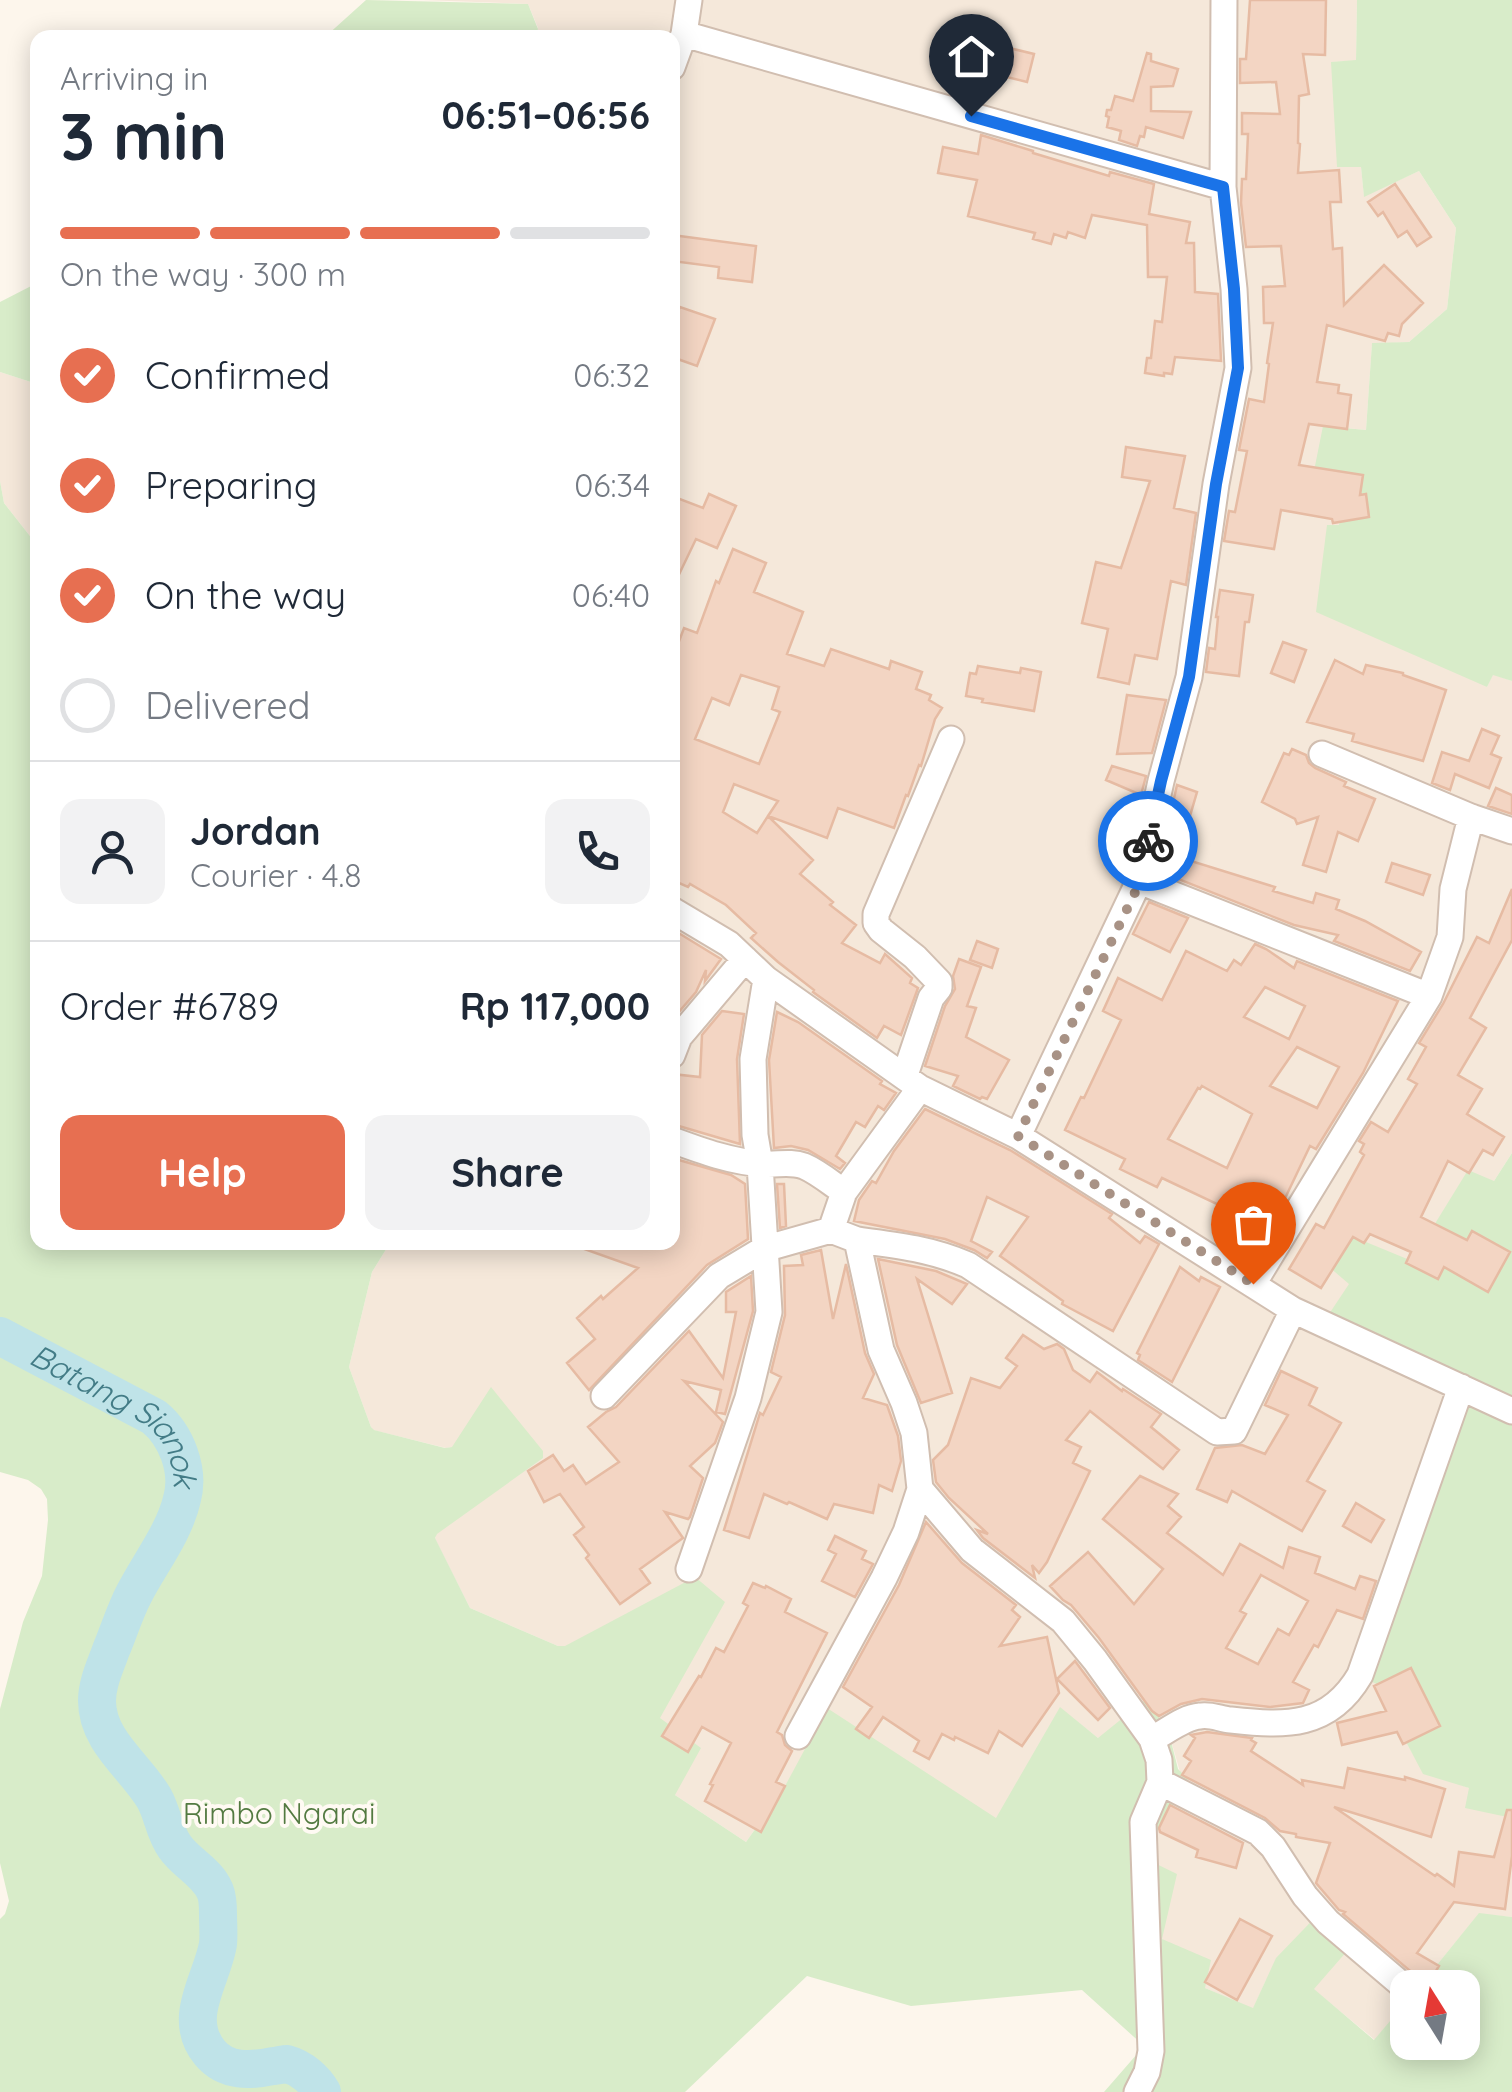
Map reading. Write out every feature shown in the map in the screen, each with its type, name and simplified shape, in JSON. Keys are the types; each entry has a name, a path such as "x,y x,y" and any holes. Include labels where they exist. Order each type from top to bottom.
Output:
{"street":[{"path":"680,45 689,0"},
{"path":"1018,1136 1140,882 1161,781 1189,677 1216,484 1238,368 1223,187 1224,0"},
{"path":"684,34 1223,187"},
{"path":"831,1230 844,1192 912,1081 931,998 939,988 939,982 915,957 881,930 876,914 950,739"},
{"path":"1322,754 1512,831"},
{"path":"1253,1284 1429,996 1450,936 1453,889 1471,817"},
{"path":"1140,882 1429,996"},
{"path":"680,915 729,944 766,979 912,1081 1018,1136 1292,1310 1512,1412"},
{"path":"680,1037 745,960"},
{"path":"689,1569 748,1398 770,1312 755,1135 754,1059 766,979"},
{"path":"680,1143 718,1158 804,1166 844,1192"},
{"path":"604,1396 719,1276 764,1248 831,1230 857,1240 941,1253 968,1265 1217,1432 1234,1431 1292,1310"},
{"path":"798,1736 884,1578 906,1532 920,1489 914,1433 881,1350 857,1240"},
{"path":"1152,1739 1202,1715 1227,1720 1295,1722 1316,1718 1350,1692 1360,1676 1461,1387"},
{"path":"920,1489 972,1550 1063,1621 1152,1739 1159,1760 1160,1782 1143,1822 1152,2051 1137,2092"},
{"path":"1160,1782 1258,1832 1274,1847 1305,1896 1328,1922 1390,1975"}],"shaded area":[{"path":"423,0 1357,0 1356,61 1332,62 1361,167 1364,196 1419,171 1456,228 1447,309 1409,342 1372,344 1366,430 1324,426 1346,484 1339,526 1328,525 1487,687 1493,674 1512,681 1512,1153 1494,1181 1412,1262 1350,1283 1476,1393 1379,1685 1422,1770 1469,1788 1512,1818 1512,1917 1479,1914 1433,1970 1390,1970 1390,2022 1375,2040 1313,1989 1344,1919 1329,1904 1266,1980 1253,2009 1205,1988 1162,1939 1142,1857 1180,1772 1168,1730 1098,1738 1060,1708 997,1819 784,1788 746,1842 675,1795 660,1718 564,1646 470,1608 435,1539 452,1447 371,1427 349,1367 372,1272 386,1250 680,1250 680,30 538,28 528,4"},
{"path":"0,372 30,382 30,536 4,503 0,481"}],"green space":[{"path":"366,0 528,4 538,29 538,30 333,30"},
{"path":"1357,0 1512,0 1512,681 1493,675 1487,687 1316,612 1327,525 1339,525 1346,485 1313,476 1323,426 1366,430 1372,343 1409,342 1447,309 1456,228 1419,171 1364,197 1361,167 1337,167 1331,62 1356,60"},
{"path":"30,287 30,382 0,372 0,302"},
{"name":"Rimbo Ngarai","path":"0,481 4,503 30,536 30,1250 386,1250 372,1272 349,1367 371,1427 452,1447 491,1387 543,1451 543,1458 435,1538 470,1608 565,1646 695,1577 725,1602 660,1718 701,1748 675,1795 746,1842 784,1788 827,1708 996,1818 1060,1707 1098,1738 1145,1700 1168,1729 1178,1769 1188,1779 1142,1857 1177,1874 1162,1939 1211,1960 1205,1988 1253,2008 1276,1958 1329,1903 1361,1935 1314,1989 1374,2040 1390,2021 1390,2060 1480,2060 1480,1970 1433,1970 1479,1913 1512,1917 1512,2092 1104,2092 1144,2046 1082,1990 911,2006 807,1976 685,2092 0,2092 0,1919 9,1901 0,1863 0,1709 23,1622 42,1576 48,1520 47,1499 28,1480 0,1472"},
{"path":"1512,1153 1512,1818 1465,1808 1469,1788 1423,1774 1379,1685 1370,1681 1451,1440 1468,1405 1329,1314 1349,1284 1328,1266 1349,1235 1412,1261 1468,1170 1494,1181"}],"building":[{"path":"1250,0 1326,0 1325,55 1303,54 1309,94 1299,96 1298,173 1339,170 1341,202 1330,202 1333,249 1342,248 1344,305 1384,265 1423,303 1402,324 1399,336 1388,333 1385,341 1327,325 1317,382 1339,385 1338,393 1351,395 1347,429 1309,424 1299,465 1363,475 1360,495 1366,494 1369,517 1333,523 1332,519 1281,510 1274,549 1224,541 1229,511 1235,512 1247,451 1239,450 1249,399 1264,402 1273,323 1264,323 1263,287 1285,286 1281,246 1246,247 1241,203 1248,134 1242,134 1242,113 1280,114 1276,82 1240,83 1240,59 1246,59"},
{"path":"997,45 1034,54 1027,82 991,73"},
{"path":"1147,53 1151,54 1151,61 1178,69 1173,86 1151,87 1151,111 1191,112 1183,138 1146,127 1137,146 1119,140 1121,131 1107,127 1106,116 1115,96 1133,101"},
{"path":"981,135 1109,176 1110,172 1154,184 1149,214 1190,222 1186,243 1194,243 1195,292 1218,294 1221,361 1175,357 1172,374 1145,373 1147,358 1151,358 1155,321 1162,322 1167,277 1148,277 1147,225 1092,215 1085,238 1068,232 1066,238 1054,234 1051,244 1033,239 1035,233 968,216 977,180 938,173 943,147 978,154"},
{"path":"1395,184 1431,237 1417,246 1407,231 1398,237 1383,212 1378,216 1368,202"},
{"path":"680,236 756,246 752,282 718,278 719,267 680,262"},
{"path":"680,307 715,319 697,366 680,360"},
{"path":"1126,447 1185,456 1174,508 1196,513 1186,585 1171,581 1157,659 1135,655 1129,684 1098,677 1108,629 1082,623 1096,562 1121,568 1150,481 1122,477"},
{"path":"709,494 736,506 717,548 696,539 680,572 680,499 703,508"},
{"path":"733,549 766,563 754,592 803,612 787,654 824,666 831,649 889,669 891,661 922,672 916,689 931,695 929,700 942,708 894,828 838,808 827,838 768,816 813,860 800,874 856,925 842,943 880,963 885,954 912,978 910,983 918,988 901,1035 884,1026 877,1038 778,962 751,938 756,933 726,905 690,884 688,887 680,884 680,639 684,628 697,633 716,581 719,583","holes":["741,675 779,687 772,709 780,712 759,764 695,739 712,698 729,705","734,784 778,801 757,833 723,812"]},
{"path":"1220,590 1253,595 1249,622 1245,622 1239,676 1206,672 1209,648 1215,649"},
{"path":"1283,642 1306,650 1294,682 1271,673"},
{"path":"1335,660 1363,674 1366,665 1403,673 1446,690 1423,761 1352,741 1354,734 1307,722"},
{"path":"978,666 1041,672 1034,711 966,696 970,673 976,674"},
{"path":"1127,695 1166,700 1152,753 1117,754"},
{"path":"1482,729 1499,736 1491,754 1501,758 1489,788 1455,774 1450,790 1432,783 1442,752 1469,761"},
{"path":"1292,749 1306,755 1315,768 1346,782 1344,786 1375,799 1358,841 1338,832 1326,872 1303,865 1318,817 1297,824 1295,819 1262,802 1284,753 1289,755"},
{"path":"1112,766 1146,776 1141,795 1106,780"},
{"path":"1177,785 1197,792 1178,857 1313,903 1316,893 1339,900 1336,909 1421,952 1410,971 1334,941 1338,935 1294,925 1158,871"},
{"path":"1496,788 1512,795 1512,814 1488,806"},
{"path":"1392,863 1430,875 1423,895 1386,882"},
{"path":"1512,889 1512,940 1470,1018 1486,1028 1458,1075 1482,1089 1467,1114 1504,1137 1493,1155 1483,1150 1469,1173 1448,1161 1421,1217 1467,1240 1472,1231 1510,1252 1488,1292 1444,1267 1438,1279 1406,1263 1411,1252 1370,1234 1364,1243 1353,1237 1321,1288 1289,1269 1316,1224 1324,1228 1364,1155 1360,1152 1364,1144 1359,1141 1371,1122 1388,1132 1417,1084 1408,1079 1426,1047 1419,1043 1477,937 1489,943"},
{"path":"1149,902 1188,918 1170,952 1133,934"},
{"path":"680,934 721,959 705,981 706,970 696,992 680,1011"},
{"path":"977,941 998,949 992,968 970,960"},
{"path":"1255,944 1294,968 1297,961 1398,1001 1363,1073 1316,1149 1310,1146 1278,1213 1256,1248 1223,1232 1232,1211 1162,1178 1157,1187 1120,1169 1125,1159 1065,1130 1121,1020 1103,1011 1118,978 1162,1000 1186,951 1227,971 1234,960 1241,965","holes":["1265,987 1305,1006 1289,1039 1244,1017","1297,1047 1339,1067 1317,1108 1270,1086","1202,1086 1252,1114 1227,1168 1168,1139"]},
{"path":"959,959 981,967 967,1006 976,1008 966,1037 1009,1060 987,1099 953,1086 958,1076 925,1066 945,1006 955,989 953,976"},
{"path":"722,1011 744,1014 737,1059 740,1144 680,1126 680,1075 700,1077 702,1035"},
{"path":"777,1012 798,1022 896,1093 884,1110 878,1106 865,1127 856,1122 836,1156 845,1163 840,1169 808,1150 774,1148 769,1060"},
{"path":"925,1109 1010,1150 1112,1214 1109,1218 1140,1243 1145,1236 1159,1244 1113,1331 1062,1304 1000,1256 1028,1217 987,1197 971,1241 992,1252 987,1258 945,1239 854,1221 859,1200 872,1181 876,1183"},
{"path":"680,1160 731,1175 745,1184 748,1239 707,1265 589,1390 567,1363 595,1339 577,1318 638,1268 587,1250 680,1250"},
{"path":"777,1184 784,1184 786,1226 780,1228"},
{"path":"821,1250 833,1319 846,1264 865,1353 874,1374 863,1398 887,1405 898,1436 901,1461 892,1491 879,1485 873,1513 834,1504 827,1519 764,1494 749,1538 724,1530 760,1413 763,1415 781,1377 771,1372 785,1315 784,1266 803,1265 801,1255"},
{"path":"878,1259 936,1271 967,1284 952,1304 917,1279 952,1393 921,1403 897,1345"},
{"path":"1180,1267 1199,1281 1201,1277 1220,1287 1172,1382 1138,1360 1137,1353"},
{"path":"751,1276 753,1311 725,1414 716,1412 721,1390 684,1381 723,1422 715,1443 690,1466 703,1478 690,1517 665,1512 683,1538 640,1569 650,1583 620,1604 574,1535 584,1527 560,1494 544,1502 528,1471 553,1455 564,1471 573,1465 586,1484 619,1462 588,1427 616,1407 689,1331 723,1378 736,1312 726,1312 726,1292"},
{"path":"1023,1335 1044,1349 1057,1344 1064,1349 1073,1370 1090,1382 1097,1372 1161,1414 1151,1427 1179,1450 1163,1469 1090,1411 1066,1440 1081,1447 1073,1463 1090,1471 1047,1562 1039,1573 1032,1565 1035,1578 983,1538 977,1530 988,1534 936,1482 933,1460 948,1445 971,1378 1000,1388 1017,1366 1006,1358"},
{"path":"1281,1371 1317,1388 1309,1405 1341,1423 1307,1481 1325,1491 1302,1531 1232,1491 1227,1502 1197,1489 1215,1448 1242,1445 1265,1454 1288,1415 1265,1405"},
{"path":"1140,1476 1178,1494 1168,1506 1181,1517 1167,1533 1223,1575 1240,1544 1283,1568 1289,1547 1320,1557 1315,1573 1355,1589 1360,1576 1376,1581 1363,1619 1337,1610 1318,1647 1314,1645 1293,1682 1309,1690 1303,1703 1270,1707 1202,1699 1181,1704 1159,1716 1099,1638 1050,1586 1088,1552 1134,1604 1163,1569 1103,1519","holes":["1261,1575 1308,1601 1289,1635 1278,1629 1258,1664 1226,1648 1246,1614 1240,1611"]},
{"path":"1356,1503 1384,1520 1371,1542 1343,1526"},
{"path":"926,1522 962,1563 1016,1605 1012,1610 1020,1617 1000,1646 1047,1637 1059,1693 1022,1746 999,1731 988,1753 942,1734 929,1759 914,1751 919,1741 883,1717 869,1738 856,1729 872,1707 843,1687 899,1585"},
{"path":"835,1536 866,1551 862,1559 873,1564 855,1597 822,1581 836,1554 828,1550"},
{"path":"753,1583 791,1599 785,1612 827,1633 777,1732 792,1751 776,1782 785,1786 761,1832 705,1801 731,1743 702,1727 688,1752 662,1736 716,1648 724,1652 748,1606 743,1603"},
{"path":"1075,1661 1110,1708 1098,1720 1057,1679"},
{"path":"1411,1668 1440,1726 1403,1744 1397,1732 1342,1745 1337,1723 1386,1711 1374,1686"},
{"path":"1207,1732 1252,1738 1256,1743 1251,1751 1303,1785 1302,1780 1344,1788 1348,1768 1405,1777 1445,1789 1431,1837 1334,1807 1454,1886 1459,1852 1494,1857 1507,1810 1512,1810 1512,1856 1505,1909 1454,1902 1417,1953 1439,1966 1437,1970 1409,1970 1343,1914 1316,1883 1330,1843 1280,1831 1265,1818 1182,1775 1191,1761 1184,1756 1195,1738 1191,1735"},
{"path":"1170,1805 1243,1843 1236,1868 1196,1857 1198,1850 1160,1832"},
{"path":"1240,1919 1272,1936 1237,2000 1205,1982"}],"waterway":[{"name":"Batang Sianok","path":"0,1336 154,1417 169,1433 179,1454 184,1488 178,1512 125,1614 100,1681 99,1715 110,1741 154,1798 175,1847 207,1878 216,1894 218,1944 198,2013 202,2040 223,2064 247,2069 287,2064 308,2075 322,2092"}],"way so far":[{"path":"1148,841 1140,882 1018,1136 1253,1284"}],"route":[{"path":"971,116 1223,187 1238,368 1216,484 1189,677 1148,841"}]}
